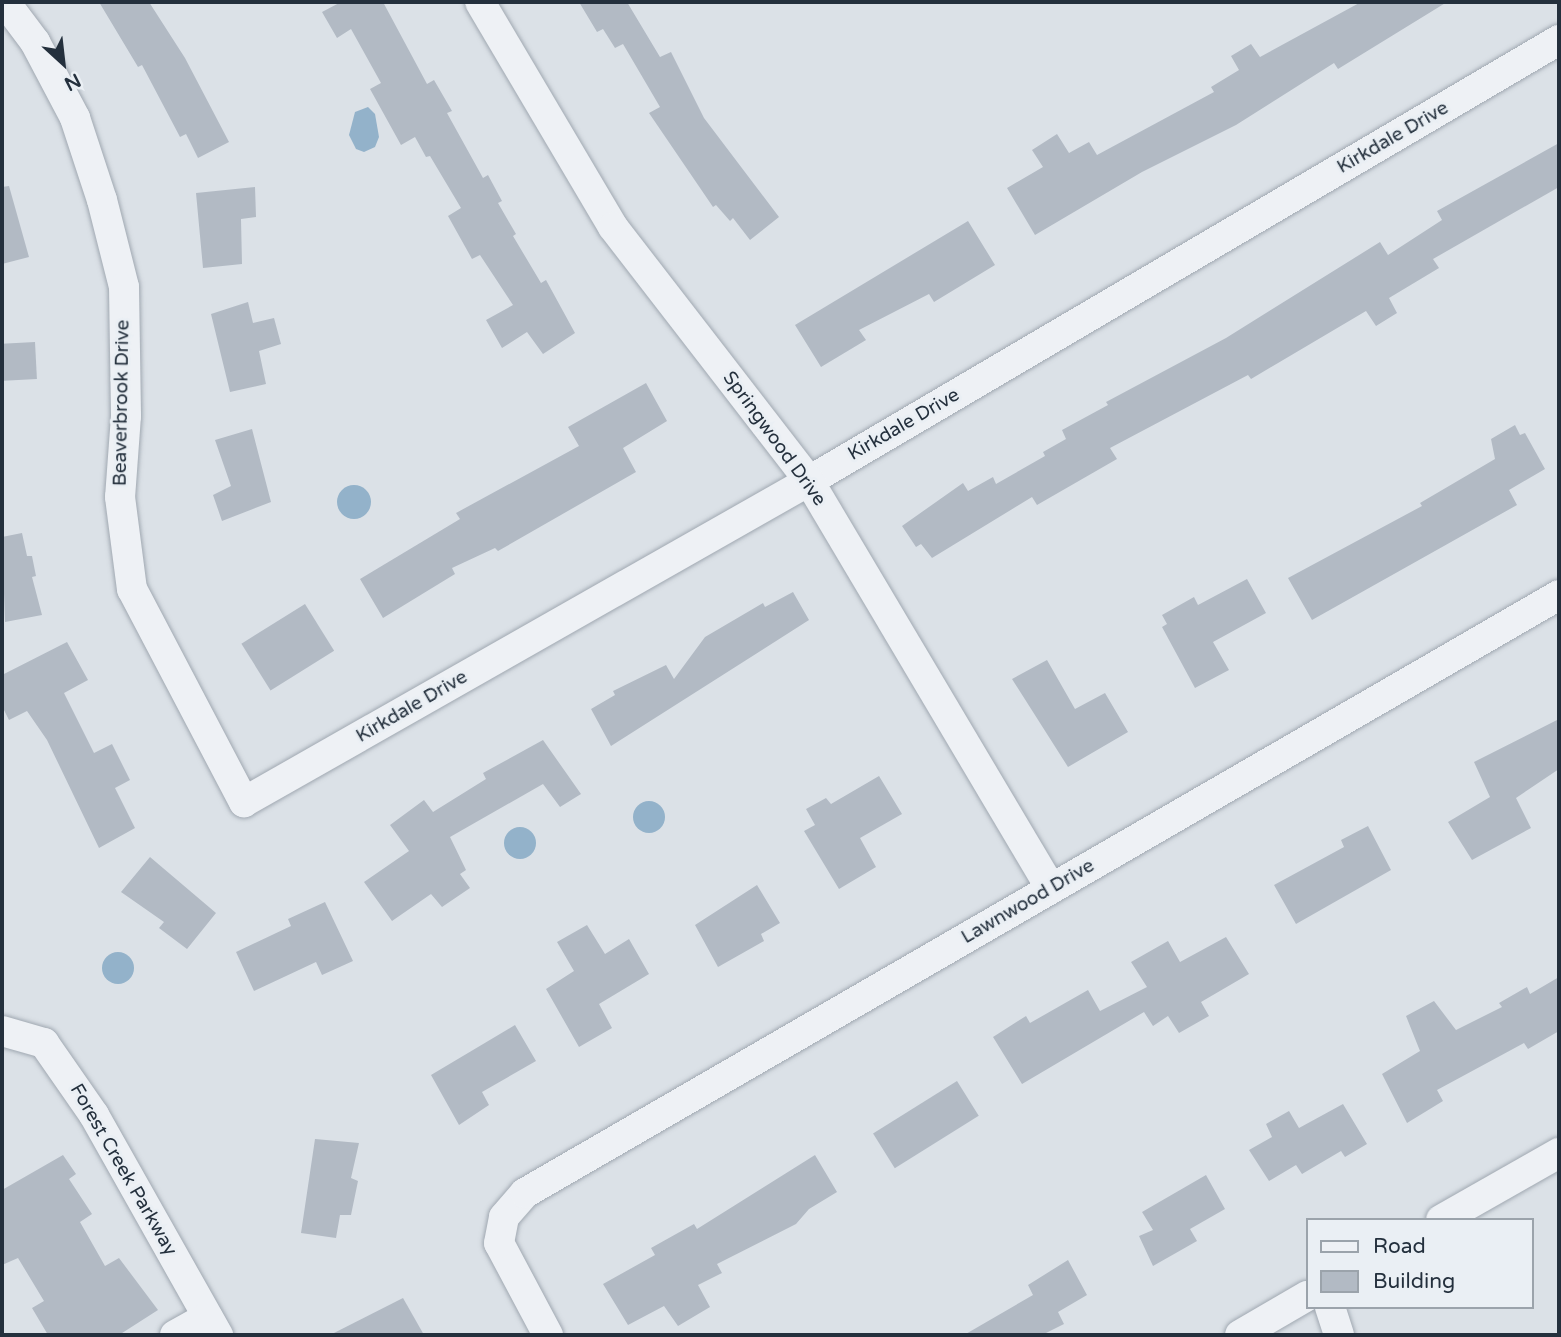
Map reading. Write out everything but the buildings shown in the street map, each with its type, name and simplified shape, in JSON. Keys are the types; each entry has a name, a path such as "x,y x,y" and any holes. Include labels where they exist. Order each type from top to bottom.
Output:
{"street":[{"name":"Beaverbrook Drive","path":"5,2 35,42 75,118 102,200 124,287 126,416 120,497 132,589 244,802"},
{"name":"Springwood Drive","path":"480,2 613,227 809,481 1051,889"},
{"name":"Kirkdale Drive","path":"244,802 809,481 1559,40"},
{"name":"Lawnwood Drive","path":"548,1335 499,1243 504,1217 525,1194 558,1172 1559,595"},
{"name":"Forest Creek Parkway","path":"3,1032 44,1043 94,1115 212,1326"},
{"path":"1445,1218 1559,1153"},
{"path":"1240,1335 1306,1297"},
{"path":"1330,1309 1339,1335"},
{"path":"175,1335 212,1326"}],"water":[{"path":"368,107 375,114 379,137 375,147 364,152 356,149 349,135 355,112"},
{"path":"354,485 366,490 371,502 366,514 354,519 342,514 337,502 342,490"},
{"path":"649,801 661,805 665,817 661,829 649,833 637,829 633,817 637,805"},
{"path":"520,827 531,832 536,843 531,854 520,859 509,854 504,843 509,832"},
{"path":"118,952 129,957 134,968 129,979 118,984 107,979 102,968 107,957"}]}
